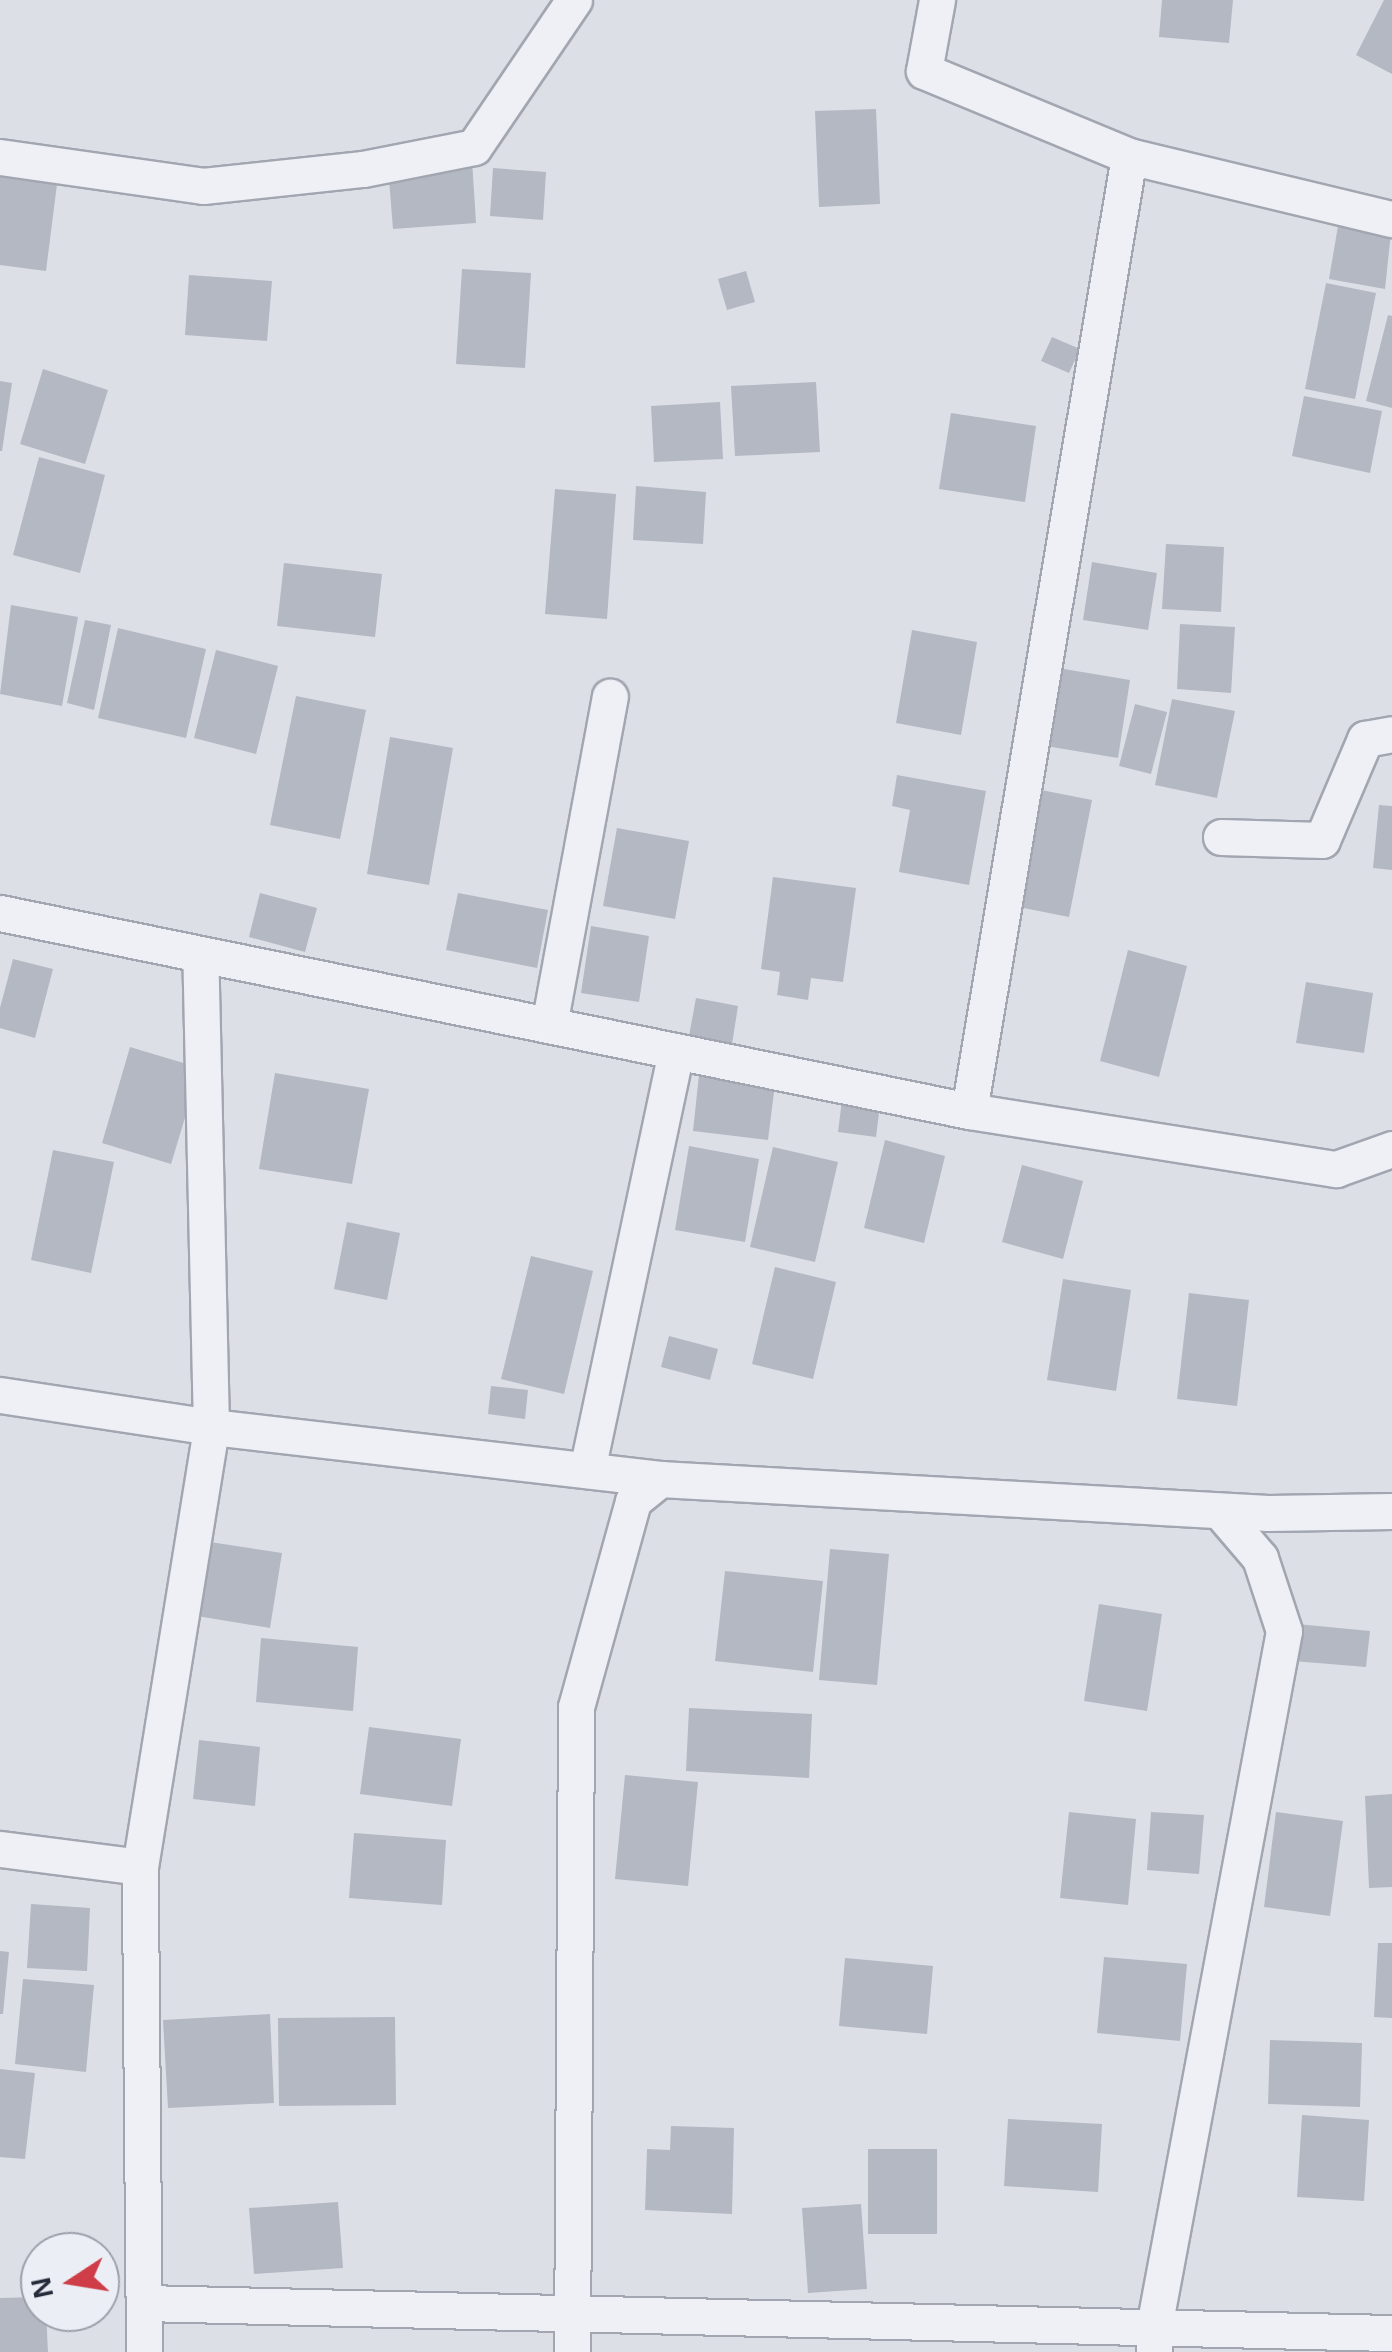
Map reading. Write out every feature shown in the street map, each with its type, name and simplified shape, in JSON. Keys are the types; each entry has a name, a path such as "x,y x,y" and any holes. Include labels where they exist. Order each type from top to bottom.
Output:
{"street":[{"path":"0,157 204,186 363,169 474,147 574,0"},
{"path":"937,0 924,70 1128,156 1392,219"},
{"path":"970,1110 1128,156"},
{"path":"549,1025 610,697"},
{"path":"1220,837 1322,840 1365,739 1392,734"},
{"path":"0,913 970,1110 1336,1169 1392,1149"},
{"path":"144,2352 140,1867 212,1427 200,954"},
{"path":"587,1470 676,1051"},
{"path":"0,1395 212,1427 660,1479 1220,1511 1392,1511"},
{"path":"572,2352 576,1707 634,1501 660,1479"},
{"path":"1154,2339 1284,1631 1260,1558 1220,1511"},
{"path":"0,1849 140,1867"},
{"path":"144,2303 571,2313 1154,2339 1302,2342 1392,2333"}],"building":[{"path":"1162,0 1233,0 1229,43 1159,37"},
{"path":"1384,0 1392,0 1392,74 1356,55"},
{"path":"876,109 880,204 819,207 815,111"},
{"path":"472,160 476,223 393,229 388,166"},
{"path":"493,168 546,172 543,220 490,216"},
{"path":"0,176 57,184 46,271 0,265"},
{"path":"1340,214 1392,223 1385,289 1329,279"},
{"path":"462,269 531,273 525,368 456,364"},
{"path":"746,271 755,302 727,310 718,279"},
{"path":"189,275 272,281 267,341 185,335"},
{"path":"1326,283 1376,293 1355,399 1305,389"},
{"path":"1388,315 1392,316 1392,408 1366,401"},
{"path":"1052,337 1080,349 1069,373 1041,361"},
{"path":"43,369 108,390 85,464 20,444"},
{"path":"0,381 12,383 2,451 0,451"},
{"path":"816,382 820,452 735,456 731,386"},
{"path":"1304,396 1382,411 1370,473 1292,456"},
{"path":"720,402 723,459 654,462 651,406"},
{"path":"951,413 1036,426 1025,502 939,489"},
{"path":"39,457 105,475 80,573 13,555"},
{"path":"636,486 706,492 703,544 633,540"},
{"path":"555,489 616,494 607,619 545,614"},
{"path":"1166,544 1224,547 1221,612 1162,609"},
{"path":"1092,562 1157,573 1148,630 1083,620"},
{"path":"284,563 382,574 375,637 277,626"},
{"path":"11,605 78,617 62,706 0,694"},
{"path":"85,620 111,625 94,710 67,703"},
{"path":"1180,624 1235,627 1231,693 1177,689"},
{"path":"118,628 206,649 186,738 98,718"},
{"path":"912,630 977,642 961,735 896,723"},
{"path":"216,650 278,666 256,754 194,738"},
{"path":"1058,668 1130,680 1118,758 1046,746"},
{"path":"296,696 366,710 340,839 270,825"},
{"path":"1172,699 1235,711 1217,798 1155,785"},
{"path":"1135,704 1167,712 1151,774 1119,766"},
{"path":"390,737 453,748 429,885 367,874"},
{"path":"897,775 986,791 969,885 899,872 910,810 892,806"},
{"path":"1031,788 1092,800 1069,917 1008,905"},
{"path":"1379,805 1392,806 1392,870 1373,868"},
{"path":"617,828 689,841 675,919 603,906"},
{"path":"773,877 856,888 843,982 811,978 808,1000 777,995 780,972 761,969"},
{"path":"260,893 317,908 305,952 249,937"},
{"path":"458,893 548,910 537,968 446,950"},
{"path":"591,926 649,936 639,1002 581,993"},
{"path":"1128,950 1187,966 1159,1077 1100,1061"},
{"path":"13,959 53,969 35,1038 0,1028 0,1008"},
{"path":"1306,982 1373,993 1364,1053 1296,1043"},
{"path":"696,998 738,1006 732,1044 689,1036"},
{"path":"130,1047 200,1068 171,1164 102,1143"},
{"path":"275,1073 369,1089 352,1184 259,1169"},
{"path":"699,1075 775,1084 768,1140 693,1131"},
{"path":"842,1100 880,1105 876,1137 838,1132"},
{"path":"885,1140 945,1156 924,1243 864,1228"},
{"path":"689,1146 759,1159 745,1242 675,1230"},
{"path":"773,1147 838,1162 815,1262 750,1247"},
{"path":"53,1150 114,1162 91,1273 31,1260"},
{"path":"1022,1165 1083,1181 1063,1259 1002,1242"},
{"path":"347,1222 400,1233 387,1300 334,1289"},
{"path":"531,1256 593,1271 564,1394 501,1379"},
{"path":"775,1267 836,1282 813,1379 752,1364"},
{"path":"1063,1279 1131,1290 1116,1391 1047,1380"},
{"path":"1189,1293 1249,1300 1237,1406 1177,1399"},
{"path":"669,1336 718,1349 710,1380 661,1367"},
{"path":"491,1386 528,1390 525,1419 488,1414"},
{"path":"210,1542 282,1553 270,1628 197,1616"},
{"path":"830,1549 889,1554 877,1685 819,1680"},
{"path":"725,1571 823,1581 813,1672 715,1661"},
{"path":"1099,1604 1162,1614 1147,1711 1084,1701"},
{"path":"1297,1624 1370,1631 1366,1667 1293,1661"},
{"path":"261,1638 358,1647 353,1711 256,1702"},
{"path":"689,1708 812,1714 809,1778 686,1771"},
{"path":"369,1727 461,1739 452,1806 360,1794"},
{"path":"199,1740 260,1747 255,1806 193,1799"},
{"path":"625,1775 698,1782 688,1886 615,1879"},
{"path":"1392,1794 1392,1887 1369,1888 1365,1796"},
{"path":"1069,1812 1136,1819 1128,1905 1060,1898"},
{"path":"1151,1812 1204,1815 1199,1874 1147,1870"},
{"path":"1276,1812 1343,1821 1330,1916 1264,1907"},
{"path":"354,1833 446,1840 442,1905 349,1898"},
{"path":"31,1904 90,1908 87,1971 27,1968"},
{"path":"1378,1943 1392,1943 1392,2018 1374,2017"},
{"path":"0,1951 9,1952 3,2014 0,2014"},
{"path":"1104,1957 1187,1964 1180,2041 1097,2033"},
{"path":"845,1958 933,1966 927,2034 839,2026"},
{"path":"23,1979 94,1985 86,2072 15,2064"},
{"path":"270,2014 274,2103 168,2108 163,2020"},
{"path":"395,2017 396,2105 279,2106 278,2018"},
{"path":"1270,2040 1362,2043 1360,2107 1268,2104"},
{"path":"0,2069 35,2073 25,2159 0,2157"},
{"path":"1302,2115 1369,2120 1364,2201 1297,2197"},
{"path":"1008,2119 1102,2124 1098,2192 1004,2186"},
{"path":"671,2126 734,2128 732,2214 645,2210 647,2149 670,2150"},
{"path":"868,2149 937,2149 937,2234 868,2234"},
{"path":"338,2202 343,2268 254,2274 249,2208"},
{"path":"861,2204 867,2289 808,2293 802,2208"},
{"path":"0,2298 20,2298 20,2332 47,2332 48,2352 0,2352"}]}
